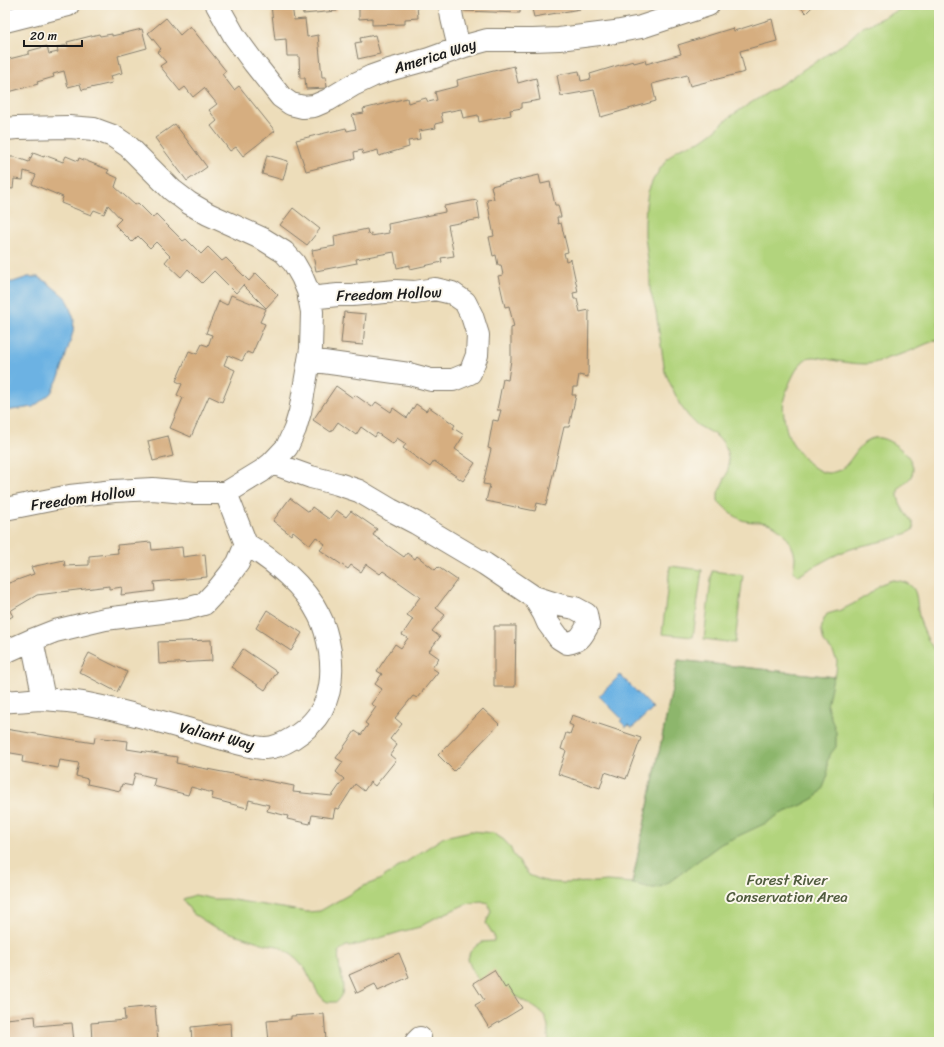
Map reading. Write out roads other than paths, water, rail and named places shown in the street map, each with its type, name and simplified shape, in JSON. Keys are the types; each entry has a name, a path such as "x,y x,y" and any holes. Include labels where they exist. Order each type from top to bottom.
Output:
{"street":[{"path":"5,21 68,5"},
{"name":"America Way","path":"217,5 235,37 281,97 291,104 303,107 314,106 328,100 372,76 487,40 540,40 615,32 641,27 708,5"},
{"path":"450,5 459,48"},
{"path":"5,129 68,127 94,129 113,136 128,146 172,190 189,203 208,214 263,239 284,252 294,263 302,277 308,291 312,312 311,349 300,412 295,429 287,447 272,463 226,493 246,544 238,563 218,589 204,604 186,609 105,619 55,631 5,652"},
{"name":"Freedom Hollow","path":"309,298 396,291 415,292 435,289 452,292 465,302 472,316 478,336 478,356 470,374 453,380 431,380 409,374 309,360"},
{"path":"272,463 311,477 359,491 478,560 534,597"},
{"name":"Freedom Hollow","path":"5,509 70,496 114,491 153,489 195,493 226,493"},
{"name":"Valiant Way","path":"5,700 44,700 82,703 147,718 248,745 266,748 281,745 296,736 319,716 330,691 332,678 330,652 324,625 312,603 292,579 276,564 246,544"},
{"path":"32,640 44,700"}],"water":[{"path":"28,277 38,277 66,298 74,319 73,332 60,375 51,393 33,407 5,411 5,283"},
{"path":"620,675 653,708 632,728 629,725 626,727 620,721 622,719 599,696"}],"park label":[{"name":"Forest River Conservation Area","path":"787,888"}]}
